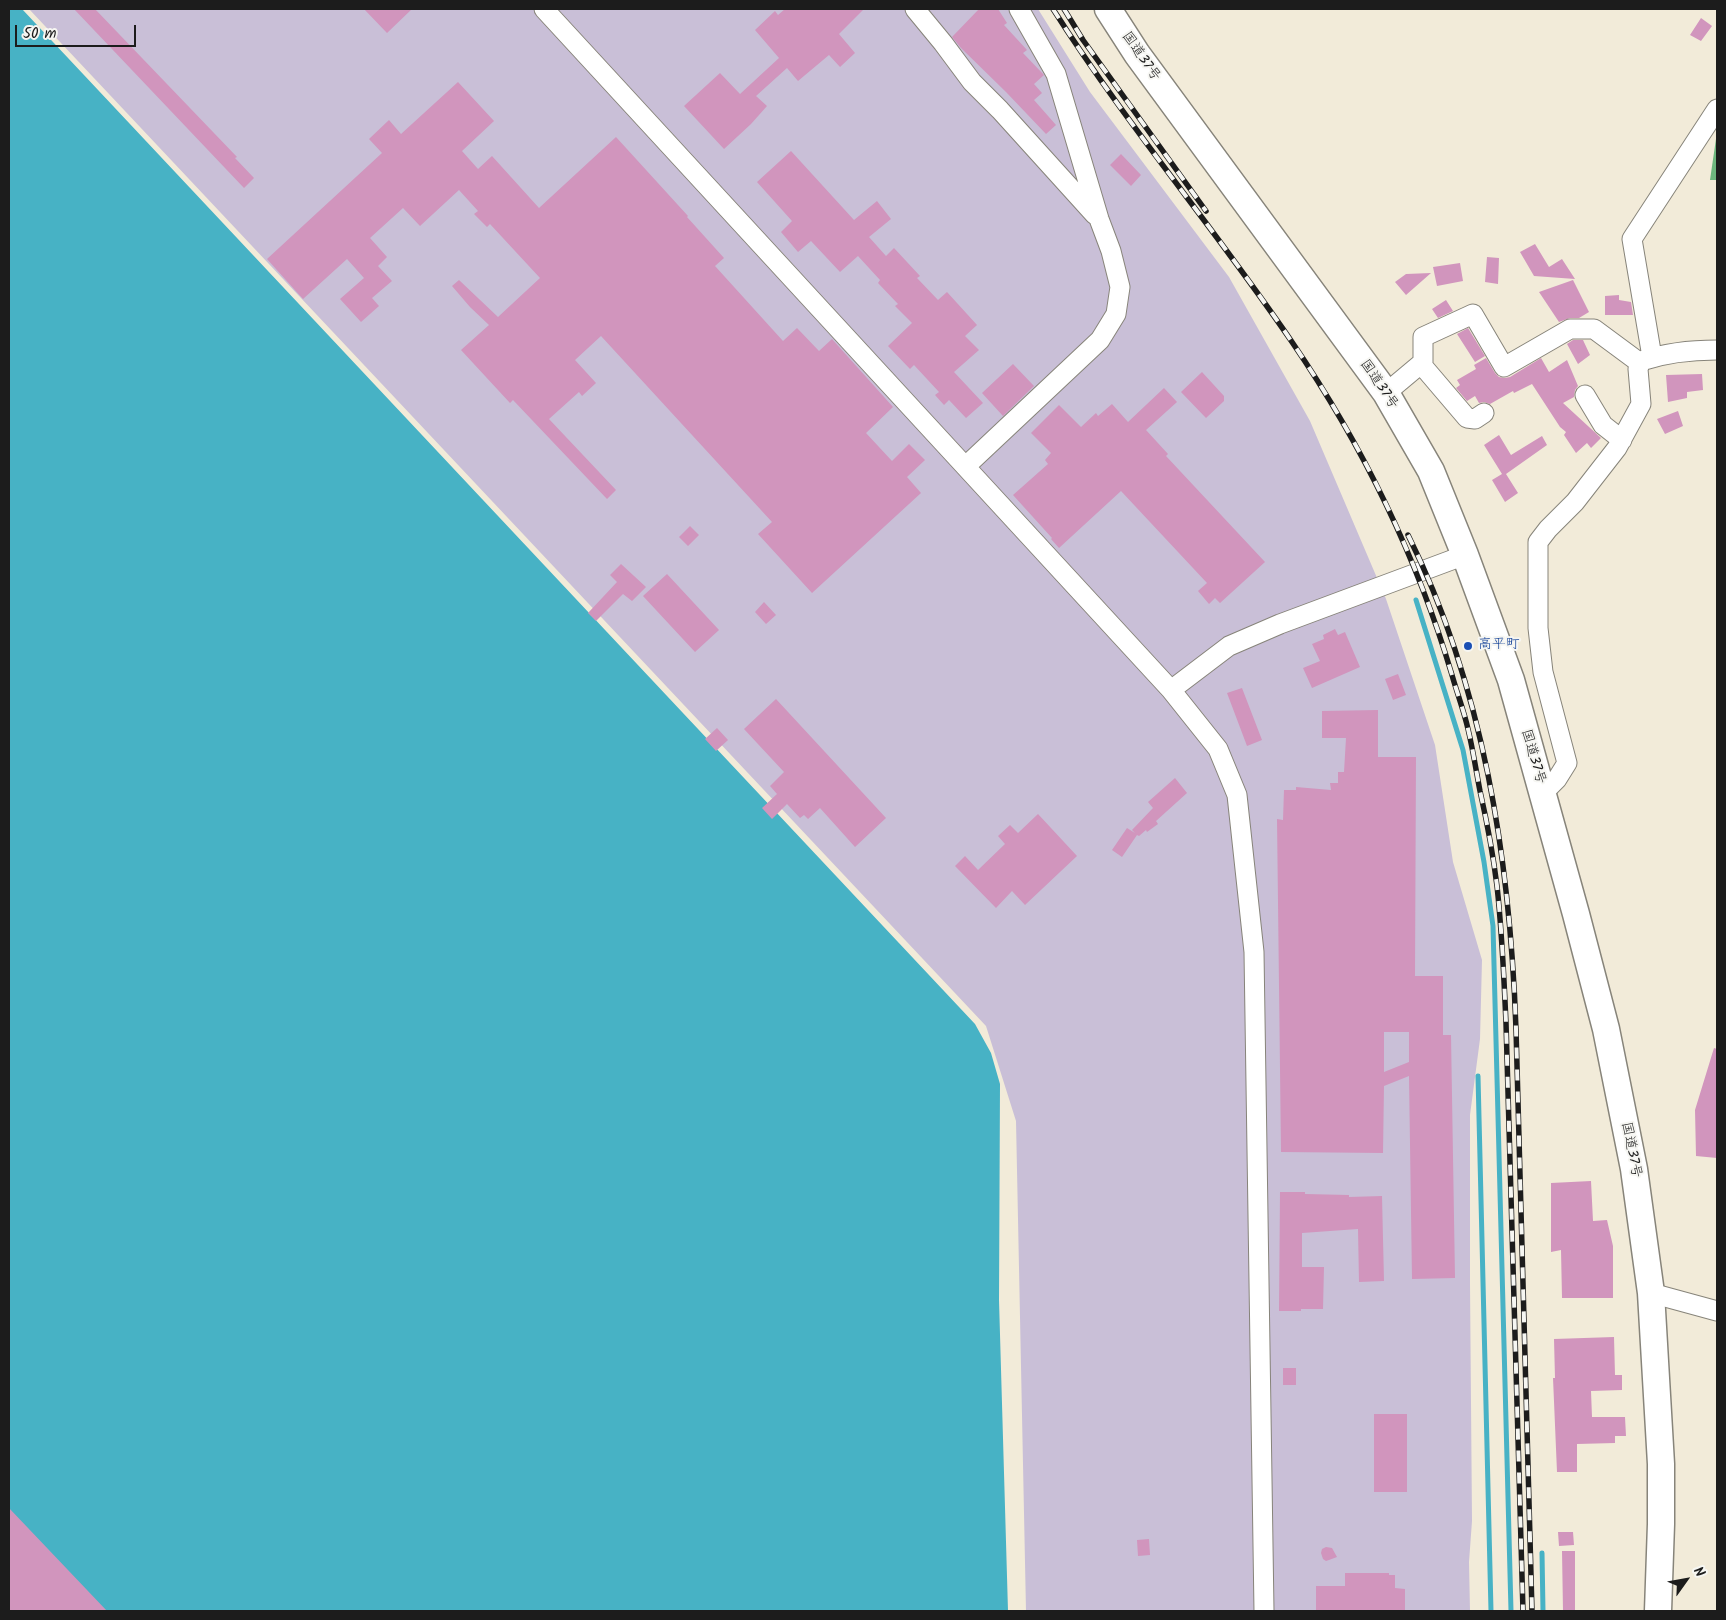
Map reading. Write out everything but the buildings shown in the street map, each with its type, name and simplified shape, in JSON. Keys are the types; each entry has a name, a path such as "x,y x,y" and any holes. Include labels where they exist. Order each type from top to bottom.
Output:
{"highway":[{"name":"国道37号","path":"1108,9 1137,54 1386,393 1432,471 1511,680 1606,1029 1634,1168 1651,1293 1661,1464 1658,1611"}],"street":[{"path":"544,9 1171,690 1218,749 1237,795 1254,952 1264,1611"},
{"path":"915,9 972,82 1099,219"},
{"path":"966,466 1100,340 1116,314 1120,287 1111,251 1099,219 1056,74 1019,9"},
{"path":"1646,360 1632,239 1717,109"},
{"path":"1386,393 1423,362 1423,337 1473,314 1504,367 1570,329 1594,329 1646,360"},
{"path":"1542,794 1557,779 1567,763 1541,654 1538,628 1538,542 1575,502 1622,440 1641,404 1638,369 1646,360 1701,350 1717,350"},
{"path":"1421,364 1467,418 1475,419 1484,413"},
{"path":"1585,395 1603,425 1622,440"},
{"path":"1171,690 1229,646 1280,624 1465,555"},
{"path":"1651,1293 1717,1312"}],"shaded area":[{"path":"29,9 1038,9 1090,92 1229,277 1310,421 1386,599 1435,745 1453,862 1482,960 1480,1039 1470,1115 1472,1521 1469,1562 1470,1611 1026,1611 1016,1121 986,1026"}],"green space":[{"path":"1717,132 1717,180 1710,180"}],"water":[{"path":"9,9 22,9 975,1024 991,1053 1000,1084 999,1300 1008,1611 56,1611 9,1560"}],"waterway":[{"path":"1416,600 1463,750 1484,862 1493,926 1511,1611"},
{"path":"1478,1076 1491,1611"},
{"path":"1542,1553 1543,1611"}],"railway":[{"path":"1053,9 1110,94 1263,300 1318,381 1342,421 1385,502 1422,587 1438,630 1465,716 1492,850 1502,937 1523,1611"},
{"path":"1064,9 1083,40 1206,211"},
{"path":"1408,535 1434,593 1456,653 1474,714 1488,776 1507,902 1516,1029 1532,1611"}],"place":[{"name":"高平町","path":"1468,646"}]}
